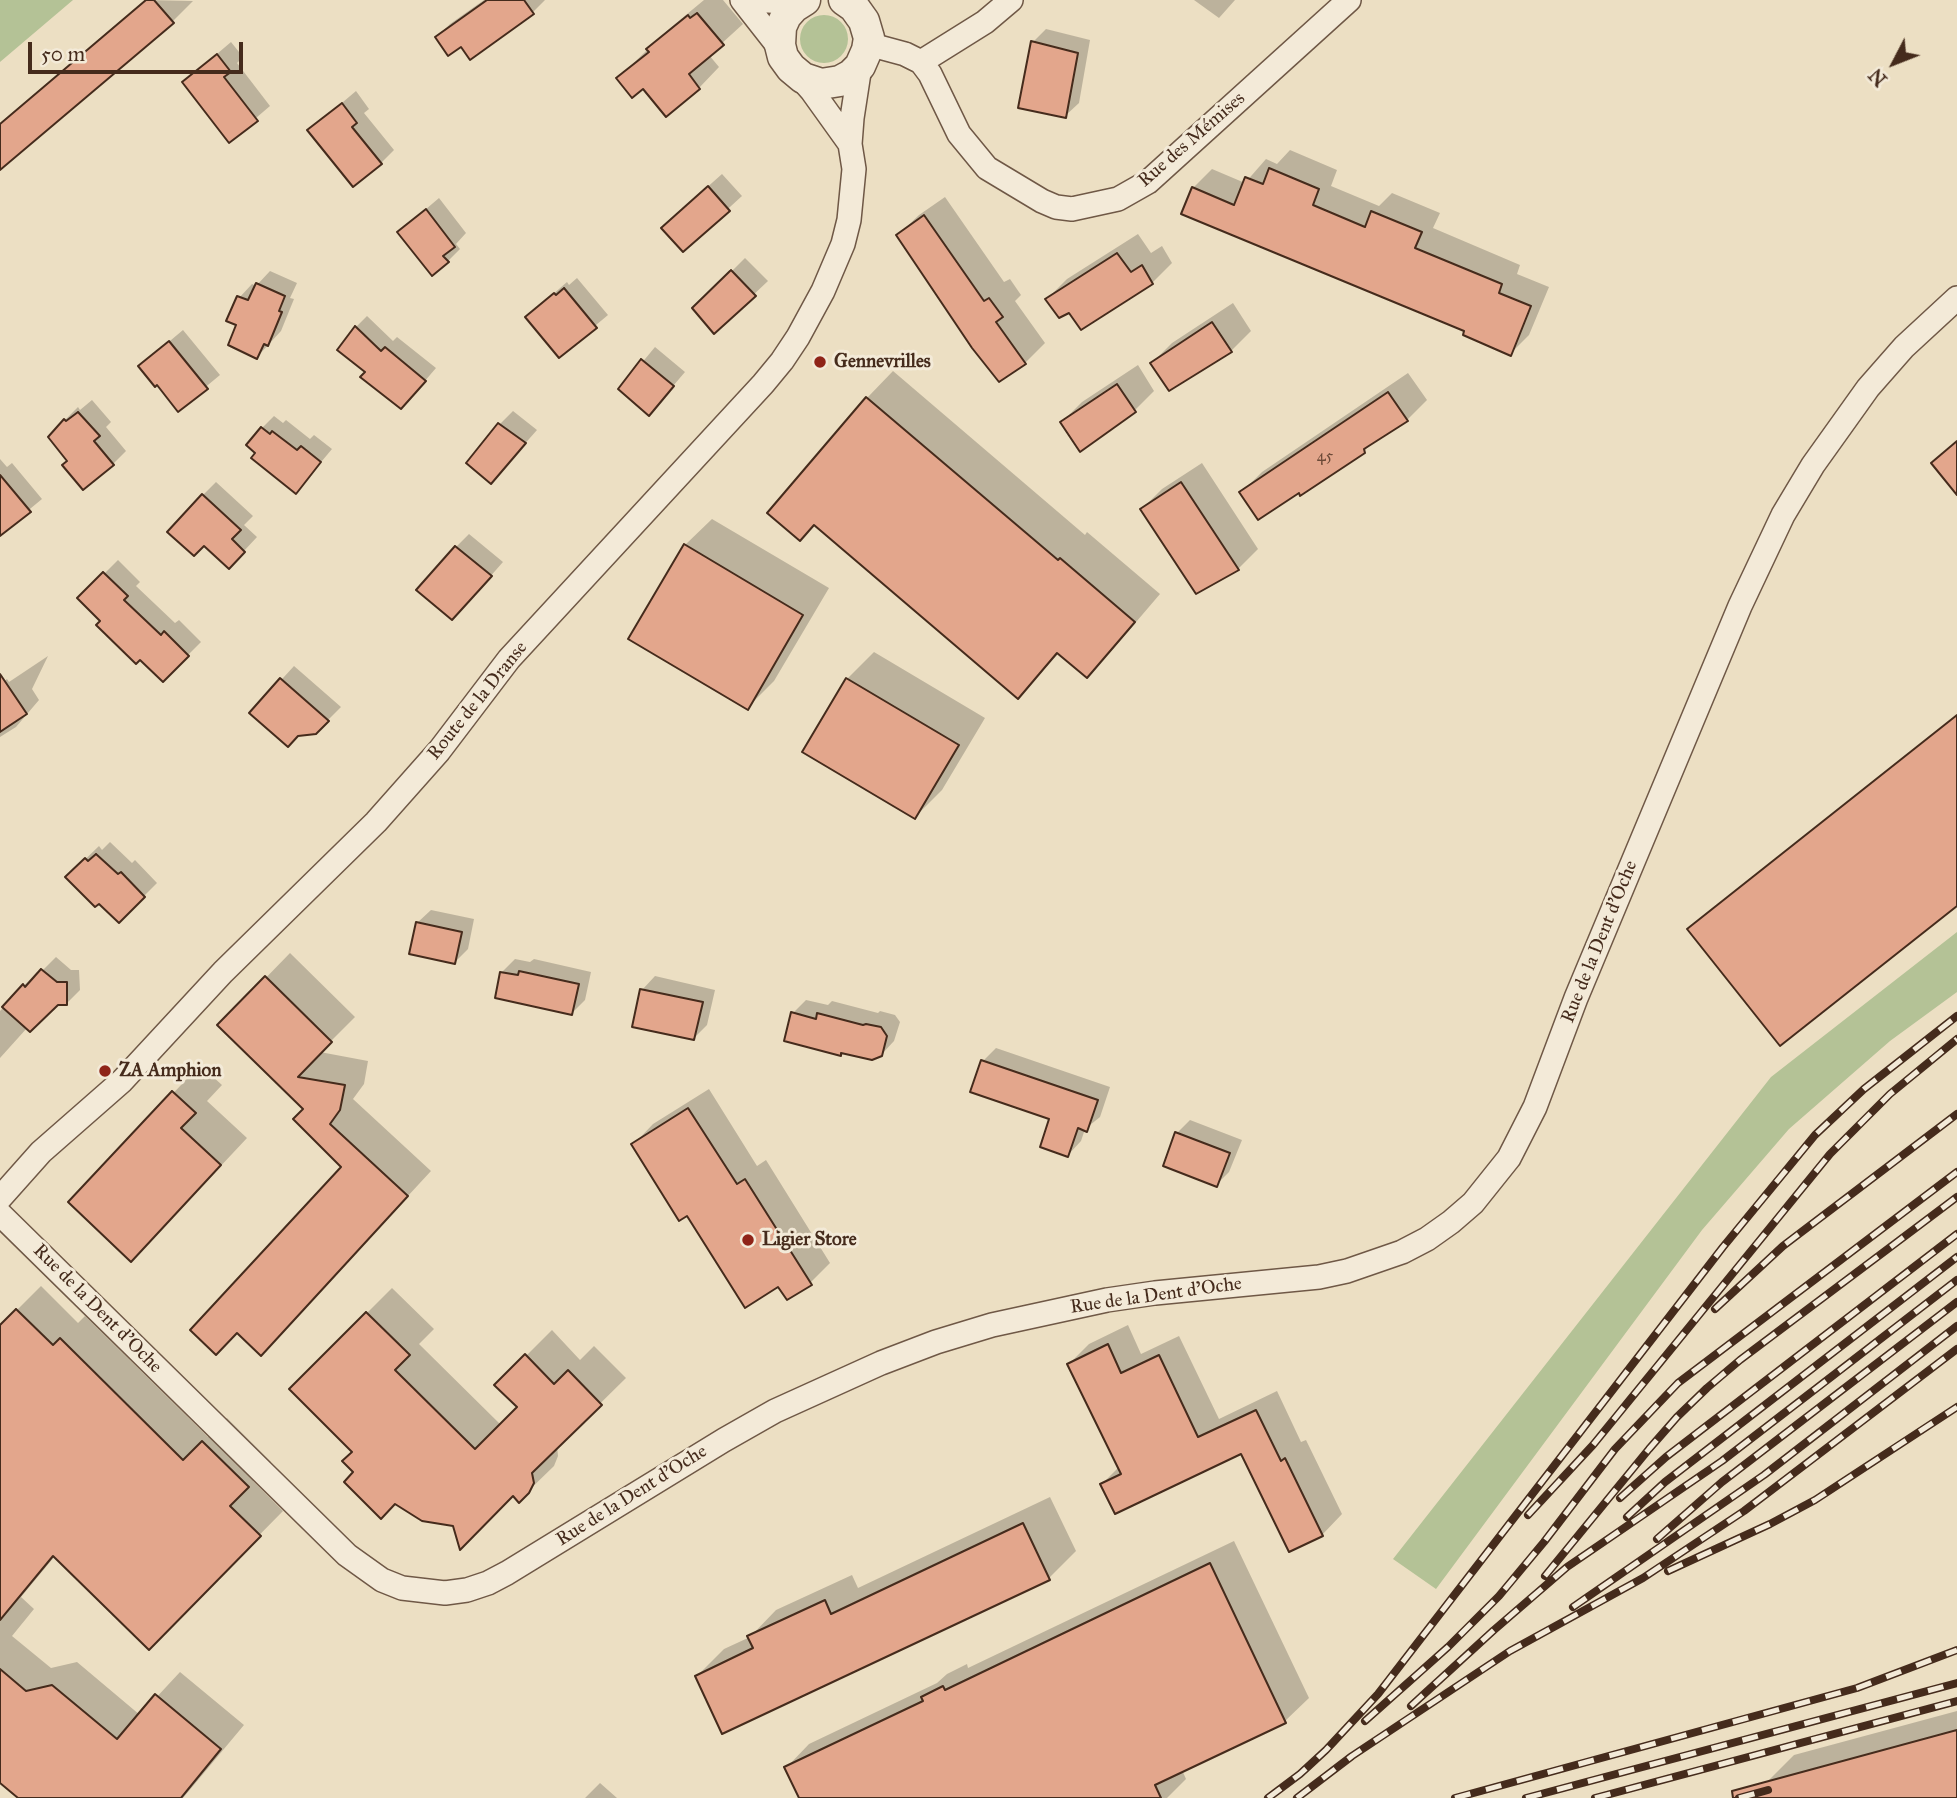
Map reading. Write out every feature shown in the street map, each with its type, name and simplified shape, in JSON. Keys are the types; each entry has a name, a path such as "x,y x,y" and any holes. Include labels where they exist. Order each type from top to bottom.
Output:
{"street":[{"path":"742,0 850,144"},
{"path":"754,0 802,2"},
{"path":"802,2 790,12 781,27 790,63 809,81 828,84 846,78 858,25 921,62 985,22 1011,0"},
{"name":"Rue des Mémises","path":"921,62 930,74 959,134 987,168 1042,201 1056,207 1072,209 1118,199 1148,182 1349,0"},
{"name":"Route de la Dranse","path":"0,1198 41,1152 122,1082 237,957 376,822 439,751 509,659 782,361 811,314 843,244 853,195 854,169 850,144 858,25"},
{"name":"Rue de la Dent d'Oche","path":"0,1214 347,1555 382,1580 402,1588 445,1593 467,1590 507,1573 775,1411 870,1367 936,1342 1026,1317 1107,1300 1167,1291 1319,1277 1347,1271 1402,1252 1451,1222 1479,1196 1509,1158 1535,1107 1576,998 1740,606 1783,514 1813,465 1868,388 1904,347 1957,298"}],"green space":[{"path":"0,0 73,0 0,62"},
{"path":"824,15 833,16 841,22 847,30 847,48 841,56 833,62 824,63 815,62 807,56 801,48 800,39 801,30 807,22 815,16"},
{"path":"1957,932 1957,992 1890,1041 1789,1129 1702,1230 1436,1589 1393,1559 1771,1077"}],"building":[{"path":"146,0 154,0 174,23 0,170 0,124"},
{"path":"487,0 524,0 534,14 470,60 461,47 448,56 435,37"},
{"path":"697,13 724,45 689,74 700,89 666,117 643,89 632,98 616,78 649,52 646,49 688,15 690,18"},
{"path":"1031,41 1078,53 1066,118 1018,108"},
{"path":"217,54 231,72 224,77 258,121 229,143 182,82"},
{"path":"342,103 357,123 352,127 382,164 353,187 307,130"},
{"path":"1269,168 1319,189 1313,205 1365,227 1371,211 1422,232 1415,248 1502,284 1499,293 1531,306 1511,356 1463,335 1464,331 1181,214 1192,187 1234,205 1245,177 1263,184"},
{"path":"708,186 730,211 683,252 661,228"},
{"path":"426,209 455,247 443,256 449,262 432,276 397,232"},
{"path":"924,215 984,301 989,298 1003,317 996,322 1026,364 999,382 972,348 896,235"},
{"path":"1117,253 1131,272 1142,265 1153,284 1081,330 1069,313 1059,318 1045,299"},
{"path":"731,270 756,296 714,334 692,308"},
{"path":"256,283 285,296 279,311 282,312 268,346 264,344 257,359 228,345 236,325 226,321 237,296 248,300"},
{"path":"564,288 597,328 559,358 525,317"},
{"path":"1212,322 1232,352 1169,391 1150,363"},
{"path":"355,326 381,351 385,347 426,381 401,409 360,377 365,372 337,350"},
{"path":"169,341 208,389 178,412 138,366"},
{"path":"641,359 674,386 649,416 618,389"},
{"path":"1117,384 1136,412 1080,452 1060,422"},
{"path":"1388,392 1408,421 1300,496 1299,493 1258,520 1239,492"},
{"path":"866,397 1135,622 1087,678 1057,653 1018,699 814,525 800,541 767,513"},
{"path":"78,412 100,436 94,441 114,465 83,490 62,465 67,461 48,437 64,419 66,421"},
{"path":"498,423 526,443 491,484 466,463"},
{"path":"261,427 270,434 272,431 297,450 301,446 321,462 296,494 251,458 255,453 246,445"},
{"path":"1957,441 1957,495 1931,463"},
{"path":"0,475 31,512 0,536"},
{"path":"1181,482 1239,570 1196,594 1140,509"},
{"path":"202,494 241,530 232,539 245,552 229,569 204,546 194,556 167,532"},
{"path":"684,544 803,615 748,710 628,639"},
{"path":"455,546 492,576 452,620 416,590"},
{"path":"103,572 128,596 124,600 161,635 164,631 189,656 163,682 140,660 136,664 96,625 100,621 77,598"},
{"path":"0,674 27,714 0,732"},
{"path":"280,678 329,721 316,734 298,736 288,747 249,713"},
{"path":"846,678 959,745 915,819 802,752"},
{"path":"1957,715 1957,906 1780,1046 1687,929"},
{"path":"96,854 118,874 121,872 145,897 119,923 99,904 95,907 65,877 85,858 88,861"},
{"path":"416,922 462,932 455,964 409,954"},
{"path":"41,969 57,982 67,982 67,1005 58,1005 30,1032 2,1007"},
{"path":"519,971 579,984 572,1015 495,998 500,972 518,975"},
{"path":"265,976 332,1042 298,1077 345,1085 340,1110 330,1124 408,1196 261,1356 237,1333 216,1355 190,1330 341,1167 293,1119 303,1109 217,1025"},
{"path":"640,989 703,1002 694,1040 632,1027"},
{"path":"791,1012 816,1019 817,1013 881,1027 887,1036 882,1056 872,1060 841,1053 841,1056 784,1041"},
{"path":"981,1060 1098,1100 1087,1132 1078,1128 1068,1157 1040,1147 1049,1119 970,1092"},
{"path":"172,1091 196,1113 181,1128 221,1165 131,1262 68,1202"},
{"path":"688,1108 737,1184 745,1179 812,1285 787,1300 778,1287 745,1308 687,1216 679,1221 631,1144"},
{"path":"1175,1132 1230,1153 1217,1187 1163,1166"},
{"path":"16,1309 53,1345 60,1338 183,1460 202,1441 249,1487 230,1506 261,1536 149,1650 53,1556 0,1620 0,1325"},
{"path":"366,1312 410,1355 395,1370 475,1449 517,1407 494,1385 525,1354 554,1384 568,1370 602,1405 532,1473 534,1483 529,1493 519,1503 513,1496 460,1550 453,1526 422,1521 395,1504 381,1519 344,1482 353,1472 342,1461 352,1452 289,1389"},
{"path":"1108,1344 1121,1373 1159,1355 1198,1437 1256,1410 1281,1461 1285,1458 1323,1536 1289,1552 1241,1454 1115,1514 1100,1484 1121,1474 1067,1364"},
{"path":"1023,1523 1050,1580 722,1734 695,1676 753,1648 747,1636 825,1600 831,1614"},
{"path":"1210,1563 1286,1723 1155,1785 1161,1798 799,1798 784,1767 923,1701 921,1697 943,1686 945,1690"},
{"path":"0,1669 26,1691 52,1685 117,1739 155,1694 221,1749 181,1798 18,1798 0,1783"},
{"path":"1957,1730 1957,1798 1733,1798 1732,1791"}],"railway":[{"path":"1268,1798 1326,1750 1378,1694 1723,1247 1815,1135 1864,1089 1957,1016"},
{"path":"1528,1515 1593,1445 1830,1154 1890,1094 1957,1039"},
{"path":"1715,1309 1783,1246 1957,1114"},
{"path":"1365,1721 1448,1647 1499,1596 1615,1449 1678,1383 1957,1172"},
{"path":"1545,1576 1649,1449 1707,1388 1740,1360 1957,1197"},
{"path":"1620,1498 1666,1457 1957,1234"},
{"path":"1627,1517 1665,1482 1957,1257"},
{"path":"1411,1706 1567,1567 1722,1461 1957,1280"},
{"path":"1657,1539 1722,1482 1957,1302"},
{"path":"1573,1607 1764,1475 1957,1326"},
{"path":"1297,1798 1352,1756 1510,1651 1643,1578 1744,1511 1957,1349"},
{"path":"1668,1571 1815,1500 1957,1407"},
{"path":"1455,1798 1857,1688 1957,1650"},
{"path":"1526,1798 1957,1683"},
{"path":"1595,1798 1957,1701"},
{"path":"1739,1798 1768,1790"}],"place":[{"name":"Gennevrilles","path":"820,362"},
{"name":"ZA Amphion","path":"105,1071"},
{"name":"Ligier Store","path":"748,1240"}]}
